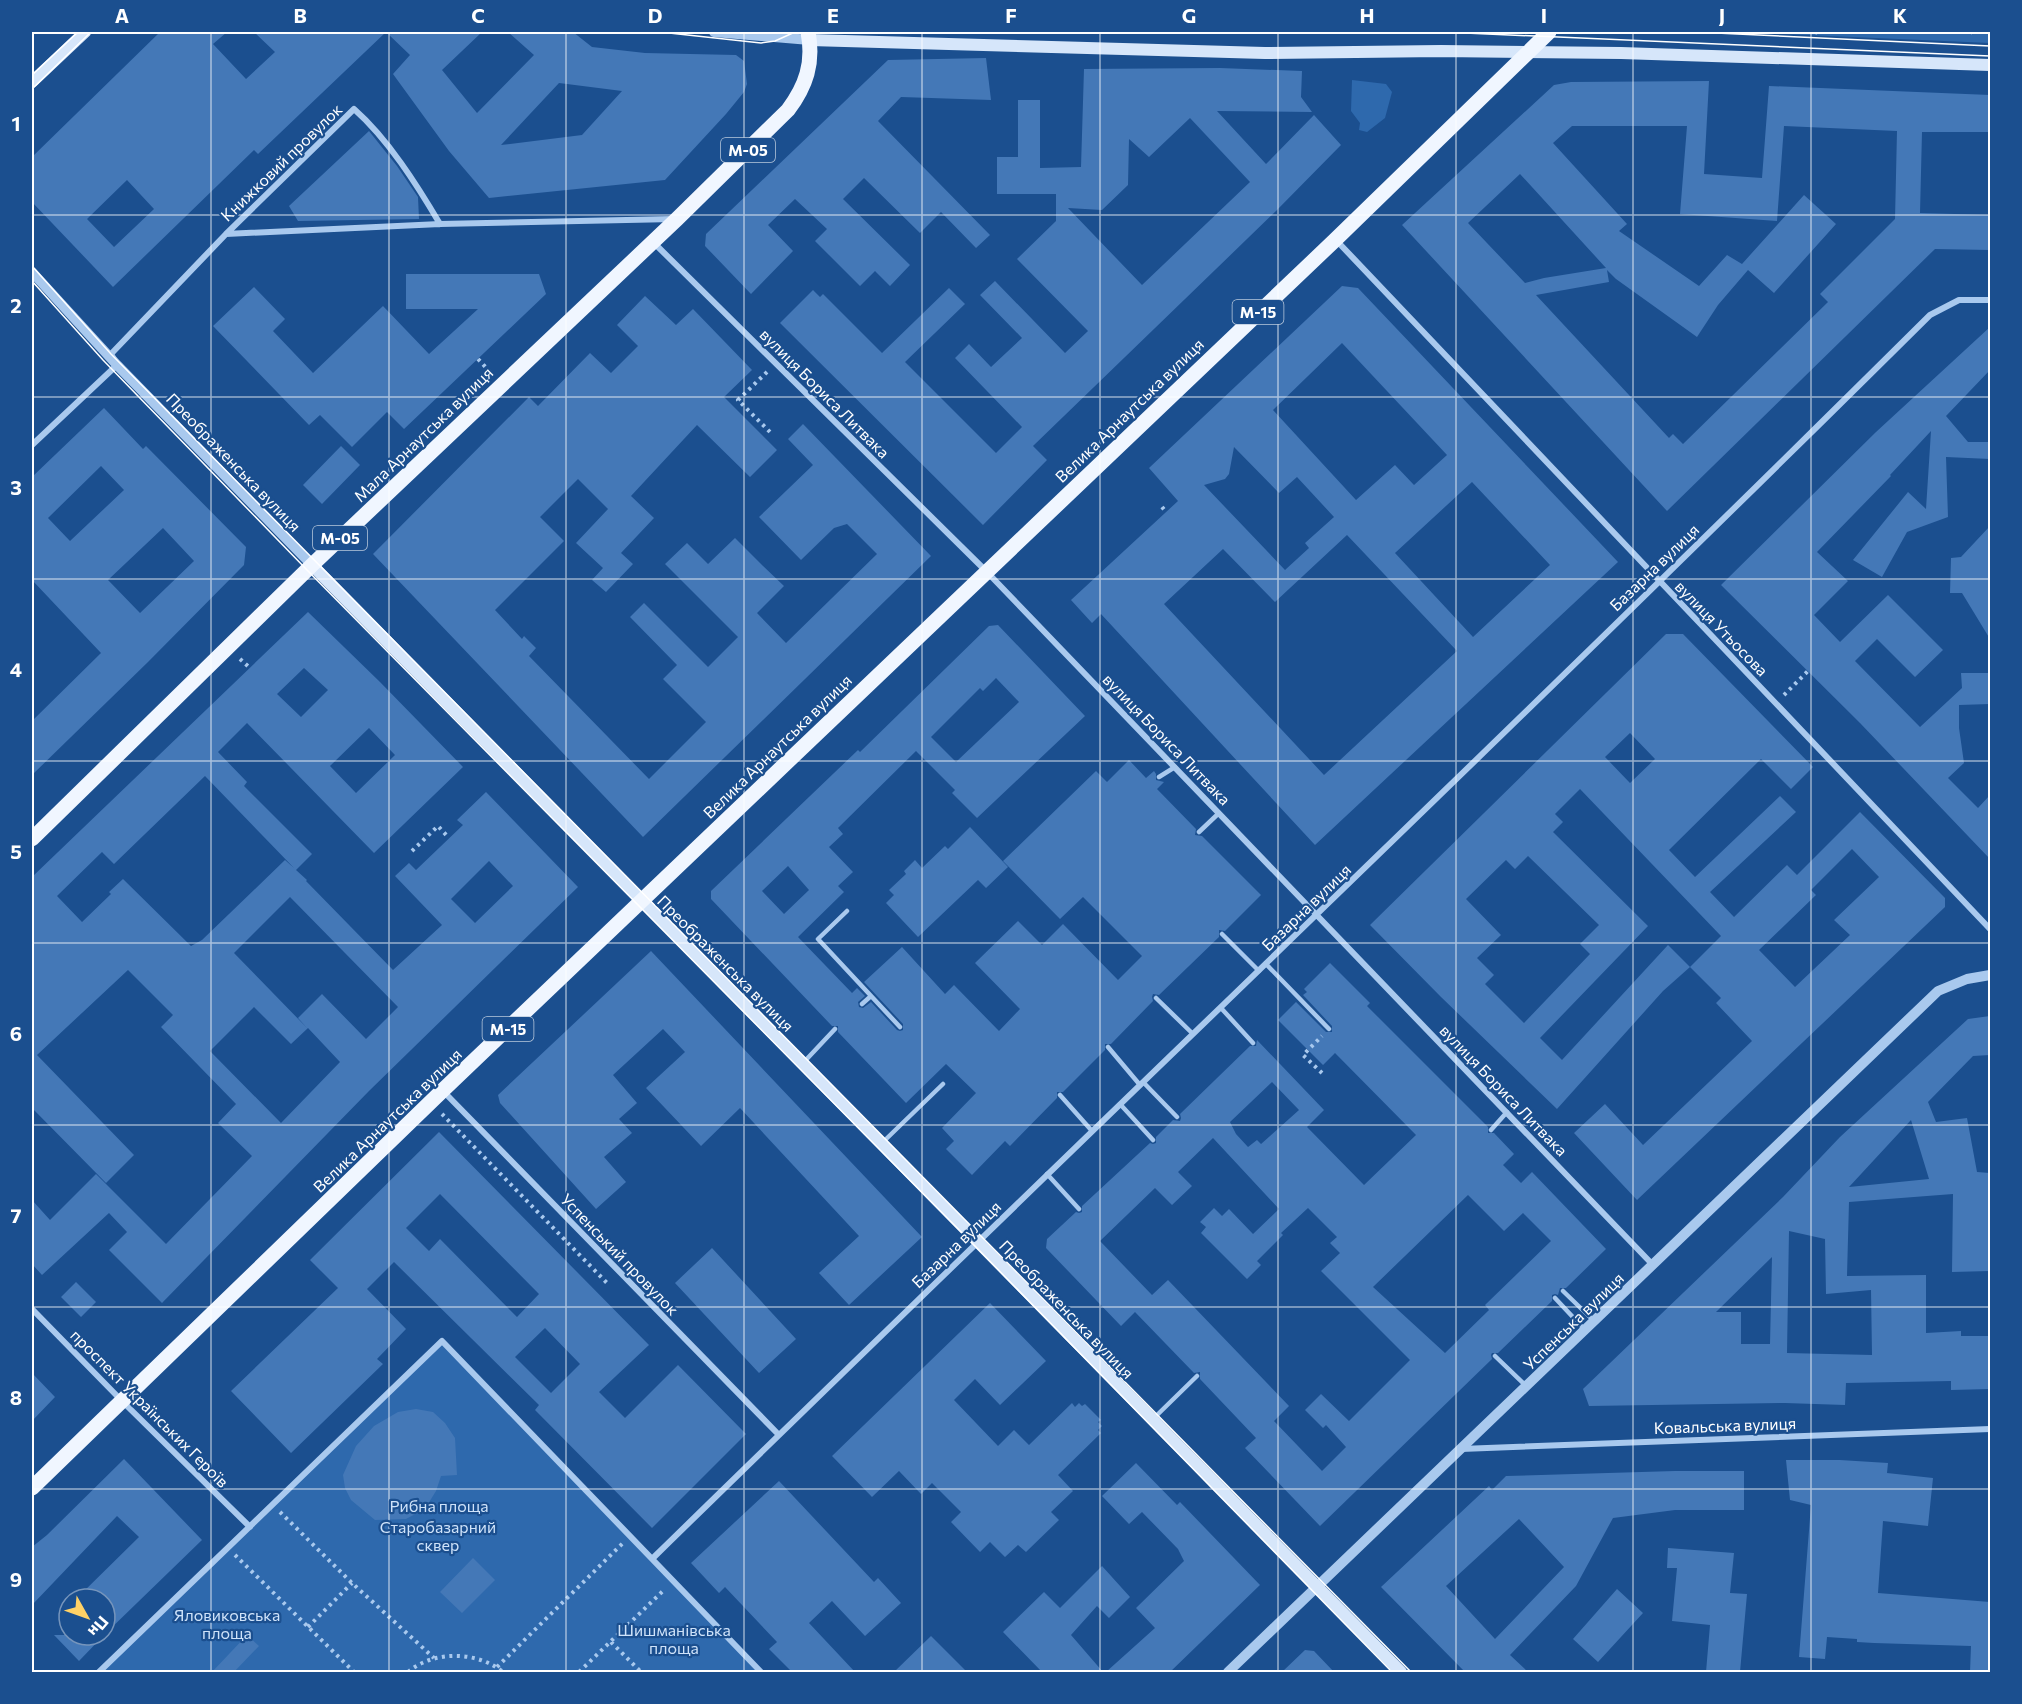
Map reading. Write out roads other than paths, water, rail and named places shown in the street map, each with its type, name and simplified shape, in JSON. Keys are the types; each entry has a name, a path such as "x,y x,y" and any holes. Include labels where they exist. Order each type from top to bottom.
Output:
{"main road":[{"path":"32,82 85,32"},
{"name":"Велика Арнаутська вулиця","path":"32,1488 442,1091 1335,240 1550,32"},
{"path":"809,36 1265,53 1621,53 1990,65"},
{"name":"Мала Арнаутська вулиця","path":"32,839 312,565 788,111 805,82 809,36"},
{"name":"Преображенська вулиця","path":"312,565 1401,1672"}],"street":[{"path":"714,32 809,36"},
{"name":"Книжковий провулок","path":"117,365 111,354 226,234 354,109 368,121 419,189 440,224"},
{"name":"Книжковий провулок","path":"226,234 440,224 677,219"},
{"name":"вулиця Утьосова","path":"1335,240 1990,929"},
{"name":"вулиця Бориса Литвака","path":"653,242 986,571 1653,1265"},
{"name":"Преображенська вулиця","path":"32,272 117,365 312,565"},
{"name":"Базарна вулиця","path":"652,1559 1317,915 1930,315 1959,300 1990,300"},
{"path":"32,445 117,365"},
{"name":"Успенська вулиця","path":"1228,1672 1938,991 1967,979 1990,975"},
{"name":"Успенський провулок","path":"442,1091 779,1435"},
{"name":"проспект Українських Героїв","path":"32,1309 250,1527"},
{"path":"99,1672 442,1341 761,1672"},
{"name":"Ковальська вулиця","path":"1461,1449 1990,1429"}],"lane":[{"path":"1159,777 1175,767"},
{"path":"1199,832 1220,813"},
{"path":"847,911 818,939 900,1027"},
{"path":"1222,934 1259,971"},
{"path":"1266,964 1329,1029"},
{"path":"862,1004 872,996"},
{"path":"1156,998 1193,1034"},
{"path":"1221,1008 1253,1043"},
{"path":"802,1064 835,1029"},
{"path":"1108,1047 1177,1117"},
{"path":"881,1144 943,1084"},
{"path":"1060,1095 1092,1131"},
{"path":"1120,1104 1153,1140"},
{"path":"1491,1130 1507,1112"},
{"path":"1047,1174 1079,1209"},
{"path":"1563,1290 1594,1321"},
{"path":"1555,1298 1585,1330"},
{"path":"1495,1356 1526,1386"},
{"path":"1152,1420 1197,1376"}],"tram line":[{"path":"32,75 78,32"},
{"path":"32,89 91,32"},
{"path":"660,32 761,43 775,41 795,32"},
{"path":"756,32 775,32"},
{"path":"1443,32 1990,56"},
{"path":"1695,32 1990,46"},
{"path":"32,266 111,354 1411,1672"},
{"path":"32,281 103,360 307,570 1392,1672"}],"park label":[{"name":"Рибна площа","path":"439,1505"},
{"name":"Старобазарний сквер","path":"438,1535"},
{"name":"Яловиковська площа","path":"227,1623"},
{"name":"Шишманівська площа","path":"674,1638"}]}
